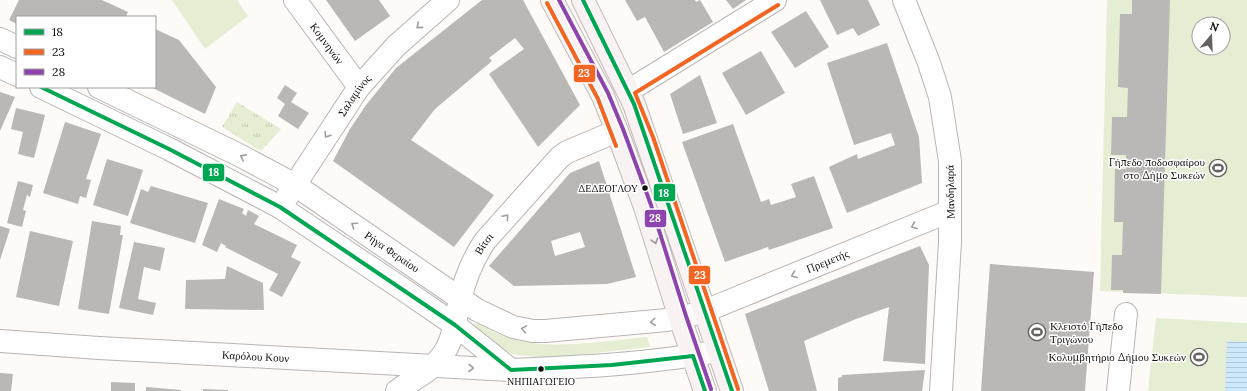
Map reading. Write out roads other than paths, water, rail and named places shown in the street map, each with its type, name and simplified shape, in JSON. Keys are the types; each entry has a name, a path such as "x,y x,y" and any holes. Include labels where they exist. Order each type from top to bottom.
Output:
{"main road":[{"path":"552,0 603,96 617,131 642,200 705,391"},
{"path":"583,0 628,91 643,128 732,391"}],"street":[{"name":"Κομνηνών","path":"295,0 359,87"},
{"name":"Σαλαμίνος","path":"280,207 359,87 396,46 448,0"},
{"path":"628,91 775,0"},
{"name":"Μανδηλαρά","path":"904,0 929,63 940,97 950,161 949,273 941,391"},
{"path":"0,39 16,47"},
{"path":"0,67 16,75"},
{"path":"43,88 169,149 280,207 455,325 511,370 612,365 693,356 718,350"},
{"name":"Ρήγα Φεραίου","path":"101,88 255,163 295,185 477,310 503,323 533,331 637,323 680,318 705,311"},
{"name":"Βίτσι","path":"398,391 432,366 440,359 446,350 455,325 460,298 470,266 485,241 555,162 567,152 617,131"},
{"name":"Πρεμετής","path":"705,311 950,211"},
{"path":"1118,391 1126,314"},
{"name":"Καρόλου Κουν","path":"0,341 100,348 511,370"}],"water":[{"path":"1227,341 1247,342 1247,391 1225,391"}],"place":[{"name":"Γήπεδο ποδοσφαίρου στο Δήμο Συκεών","path":"1218,168"},
{"name":"ΔΕΔΕΟΓΛΟΥ","path":"645,188"},
{"name":"Κλειστό Γήπεδο Τριγώνου","path":"1037,332"},
{"name":"Κολυμβητήριο Δήμου Συκεών","path":"1199,357"},
{"name":"ΝΗΠΙΑΓΩΓΕΙΟ","path":"541,369"}]}
